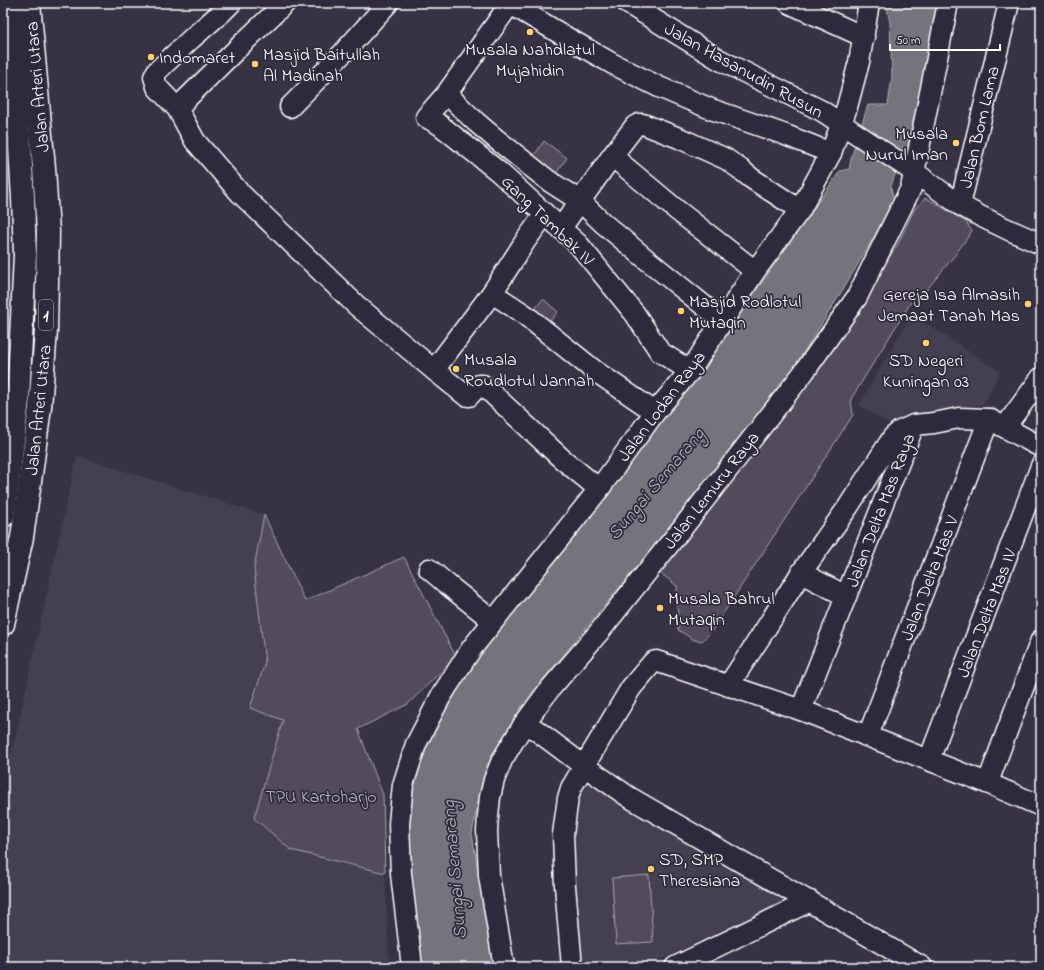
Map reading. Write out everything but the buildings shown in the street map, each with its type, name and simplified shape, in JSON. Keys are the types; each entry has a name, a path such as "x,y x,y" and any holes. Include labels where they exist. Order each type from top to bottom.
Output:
{"highway":[{"name":"Jalan Arteri Utara","path":"3,516 18,400 25,255 18,117 8,3"},
{"name":"Jalan Arteri Utara","path":"3,624 22,537 40,407 46,331 48,233 44,168 29,3"}],"street":[{"path":"231,3 191,38 155,74 154,78 157,87 177,108 195,141 240,193 356,305 467,396 469,396 479,385 483,385 561,458 599,489"},
{"path":"177,108 285,3"},
{"path":"290,107 342,54 388,3"},
{"path":"447,93 510,3 570,40 613,64 659,86 711,110 783,134 831,153"},
{"name":"Jalan Hasanudin Rusun","path":"626,3 718,59 822,112 912,171 960,205 987,220 1041,244"},
{"path":"789,3 864,37"},
{"name":"Jalan Lodan Raya","path":"412,967 400,851 400,813 403,785 416,744 434,708 468,654 599,489 655,412 690,371 756,271 800,210 846,127 847,107 859,62 869,3"},
{"name":"Jalan Lemuru Raya","path":"504,967 489,876 487,831 490,797 494,780 502,760 524,724 554,684 599,632 687,522 804,372 856,297 911,188 912,171 948,3"},
{"name":"Jalan Bom Lama","path":"960,205 1009,3"},
{"name":"Gang Tambak IV","path":"690,371 660,352 635,314 579,245 500,172 440,125 426,117 447,93 496,139 549,180 580,201 604,224 723,321"},
{"path":"561,228 635,126 643,124 680,138 726,159 751,178 800,210"},
{"path":"612,156 678,211 756,271"},
{"path":"434,370 492,293 526,240 545,214"},
{"path":"492,293 524,314 595,372 655,412"},
{"name":"Jalan Delta Mas V","path":"866,736 871,728 997,423 1041,378"},
{"name":"Jalan Delta Mas Raya","path":"728,686 801,573 848,507 893,437 900,431 914,425 960,418 997,423"},
{"path":"997,423 1041,447"},
{"name":"Jalan Delta Mas Raya","path":"801,710 914,425"},
{"name":"Jalan Delta Mas IV","path":"930,760 1041,466"},
{"path":"848,507 874,523"},
{"path":"429,569 448,586 493,621"},
{"name":"Jalan Delta Mas Raya","path":"801,573 846,596"},
{"path":"987,783 1041,640"},
{"path":"572,967 563,834 571,788 631,688 653,662 656,661 801,710 930,760 1041,806"},
{"path":"524,724 536,730 584,766 636,801 922,967"},
{"path":"675,967 810,901"}],"shaded area":[{"name":"SD Negeri Kuningan 03","path":"912,314 1000,372 984,404 891,425 859,405"},
{"path":"77,456 264,515 254,568 265,663 250,708 283,720 254,818 291,850 385,873 389,967 3,967 3,779 13,748"},
{"name":"SD, SMP Theresiana","path":"586,776 777,896 785,904 644,967 576,967 571,808"}],"green space":[{"path":"544,141 567,158 551,180 529,163"},
{"path":"925,198 966,222 972,231 955,255 920,298 913,299 851,399 853,415 711,632 702,641 694,640 678,630 677,586 659,572 881,270 898,244 914,210"},
{"path":"543,299 558,312 549,322 534,310"},
{"name":"TPU Kartoharjo","path":"264,515 305,601 404,557 456,657 408,704 358,729 383,795 385,873 291,850 254,818 283,720 250,708 265,663 254,568"},
{"path":"649,875 653,942 616,944 612,878"}],"water":[{"name":"Sungai Semarang","path":"886,3 939,3 913,157 898,158 896,172 891,186 894,203 786,381 721,473 613,595 523,704 486,767 472,833 493,967 420,967 404,805 440,706 725,335 840,171 849,169 868,105 888,105 892,77 890,23"}],"place":[{"name":"Musala Nahdlatul Mujahidin","path":"530,32"},
{"name":"Indomaret","path":"151,57"},
{"name":"Masjid Baitullah Al Madinah","path":"255,64"},
{"name":"Musala Nurul Iman","path":"956,143"},
{"name":"Gereja Isa Almasih Jemaat Tanah Mas","path":"1028,304"},
{"name":"Masjid Rodlotul Mutaqin","path":"681,311"},
{"name":"SD Negeri Kuningan 03","path":"926,343"},
{"name":"Musala Roudlotul Jannah","path":"456,369"},
{"name":"Musala Bahrul Mutaqin","path":"660,608"},
{"name":"SD, SMP Theresiana","path":"651,869"}]}
